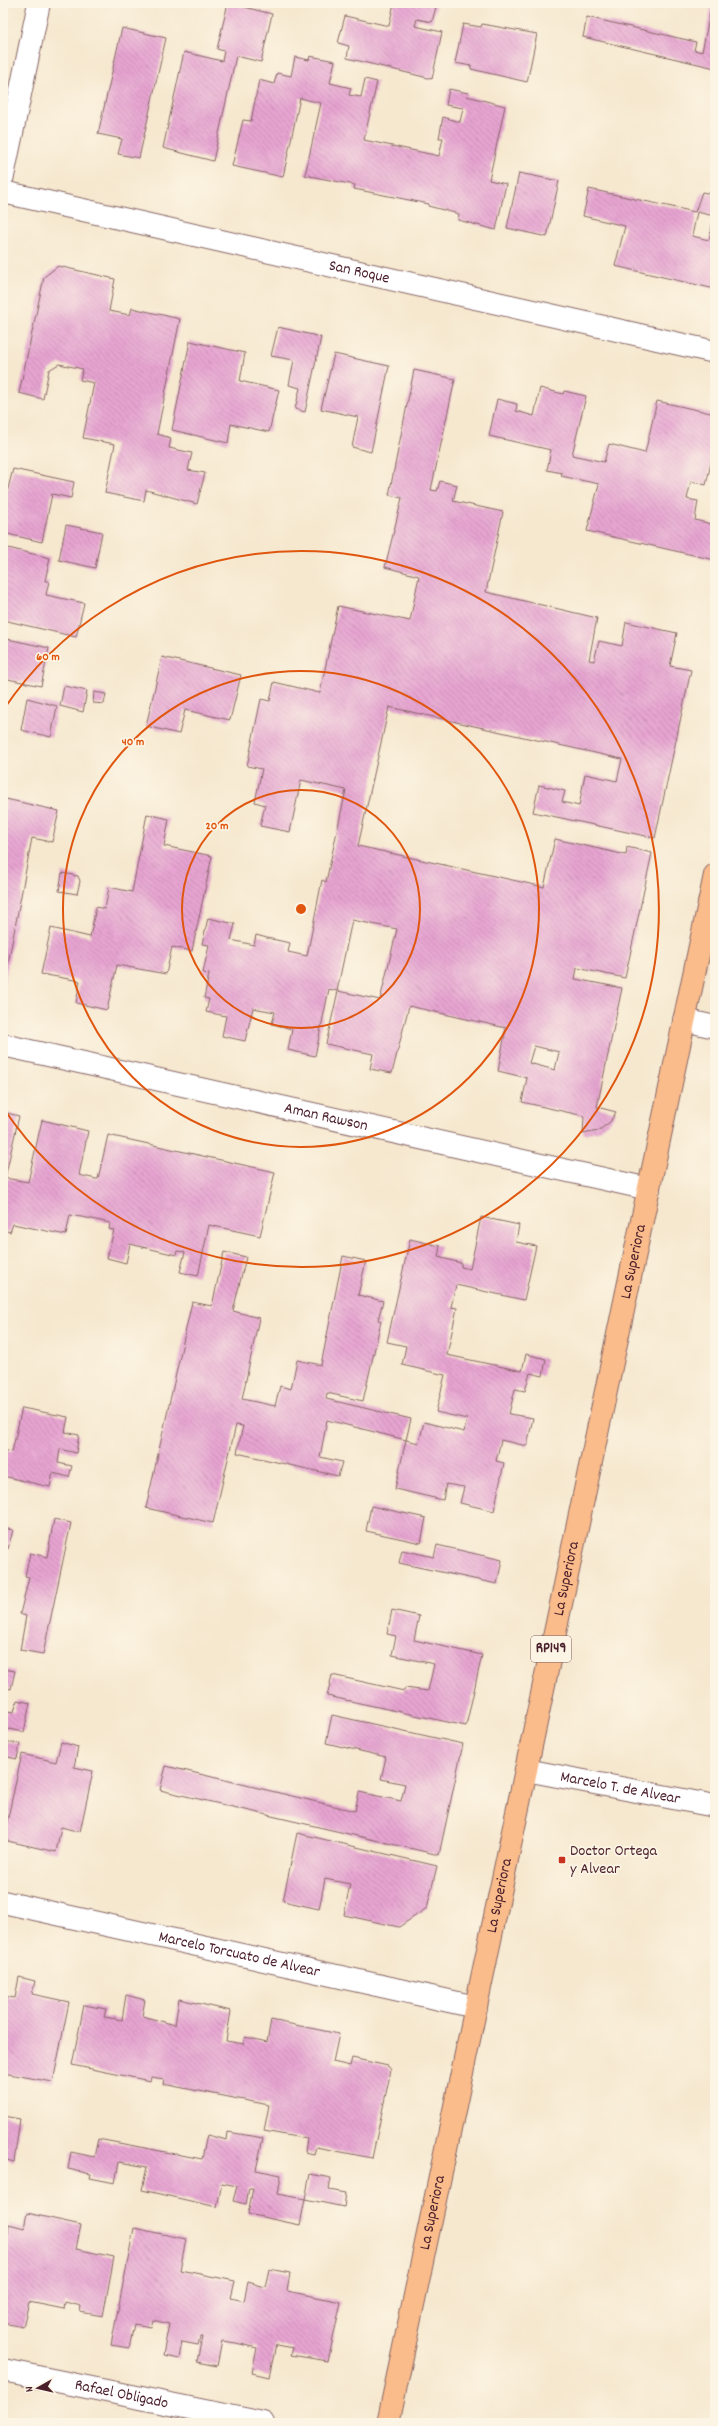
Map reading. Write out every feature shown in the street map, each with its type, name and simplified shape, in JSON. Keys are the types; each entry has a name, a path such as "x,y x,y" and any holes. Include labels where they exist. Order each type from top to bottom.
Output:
{"main road":[{"name":"La Superiora","path":"388,2423 715,875"}],"street":[{"path":"3,176 39,3"},
{"name":"San Roque","path":"3,192 715,352"},
{"path":"684,1020 715,1027"},
{"name":"Aman Rawson","path":"3,1045 649,1189"},
{"name":"Marcelo T. de Alvear","path":"526,1770 715,1806"},
{"name":"Marcelo Torcuato de Alvear","path":"3,1902 476,2007"},
{"name":"Rafael Obligado","path":"3,2370 263,2423"}],"building":[{"path":"228,3 272,14 261,62 236,56 213,161 163,148 184,52 222,61 224,51 217,49"},
{"path":"394,3 437,3 432,22 417,19 415,26 442,32 432,79 347,58 349,46 338,43 345,16 389,26"},
{"path":"712,3 715,3 715,68 583,37 587,17 696,42 694,50 702,52"},
{"path":"463,24 481,27 482,24 537,34 527,82 471,69 471,66 455,63"},
{"path":"122,28 166,38 139,158 118,154 122,139 98,134"},
{"path":"310,56 335,61 330,83 351,88 349,95 361,97 365,79 377,82 364,140 439,156 443,138 439,138 443,117 460,122 463,108 446,105 449,89 468,93 467,96 505,106 489,180 506,184 496,230 458,220 459,214 428,206 429,204 354,189 355,185 305,175 321,103 300,98 283,177 232,166 243,120 251,121 259,80 274,84 277,73 291,76 295,57 309,60"},
{"path":"519,173 559,181 547,237 507,228"},
{"path":"589,189 695,212 702,192 715,195 715,289 615,266 625,226 583,216","holes":["697,212 714,216 709,240 692,236"]},
{"path":"58,266 115,279 109,311 130,315 132,308 180,319 157,434 171,438 169,448 192,453 188,470 205,473 197,504 146,490 144,501 105,493 115,444 83,438 94,383 80,380 83,369 59,364 49,370 43,399 19,393 44,277"},
{"path":"278,327 321,337 305,412 295,409 300,388 289,385 294,360 271,356"},
{"path":"190,341 245,353 240,381 279,390 269,432 231,424 228,443 172,430"},
{"path":"334,354 389,366 371,452 352,447 358,417 321,409"},
{"path":"414,370 455,379 431,490 437,491 440,481 457,485 453,501 503,512 486,592 597,618 589,660 594,661 599,641 622,646 626,622 677,633 670,666 691,670 655,838 533,812 539,785 565,791 562,802 579,806 585,774 617,781 622,759 389,707 358,846 544,887 555,839 626,855 627,847 652,853 625,978 577,968 575,979 622,988 597,1107 616,1112 610,1122 598,1131 583,1134 584,1116 522,1102 527,1078 498,1071 506,1028 409,1006 392,1073 370,1069 373,1054 326,1044 338,991 380,1000 397,929 352,920 337,991 329,989 315,1056 288,1050 292,1029 272,1024 275,1012 253,1008 245,1041 222,1036 226,1016 206,1012 209,999 204,998 209,974 203,973 209,945 202,944 208,918 235,924 231,940 254,945 256,935 290,943 288,952 307,956 322,880 326,882 346,790 301,780 290,832 260,826 265,805 255,802 262,769 247,766 261,699 270,701 274,682 320,693 338,606 410,621 419,576 385,567 402,498 389,495","holes":["534,1046 559,1052 555,1070 529,1063"]},
{"path":"540,388 563,394 564,391 586,396 572,455 604,462 609,444 645,453 657,401 715,414 715,445 706,485 691,481 687,499 698,501 695,520 715,525 715,560 587,531 599,484 561,476 562,473 547,470 551,450 489,436 497,399 517,404 516,411 534,416"},
{"path":"13,469 74,482 71,498 52,494 42,542 3,533 3,508"},
{"path":"66,525 102,532 95,568 59,560"},
{"path":"4,547 50,558 45,581 49,581 46,595 84,603 76,637 3,620"},
{"path":"3,638 49,648 41,686 3,678"},
{"path":"162,657 241,675 230,720 185,710 179,734 146,726"},
{"path":"64,686 87,691 83,712 60,706"},
{"path":"94,692 106,694 104,704 93,703"},
{"path":"27,698 57,706 51,737 21,730"},
{"path":"6,799 59,811 52,842 32,838 4,985 3,812"},
{"path":"147,814 169,819 164,846 212,856 192,951 172,947 166,974 117,965 107,1010 76,1003 80,981 41,974 51,928 90,937 96,907 105,909 109,887 132,892"},
{"path":"62,873 78,876 80,881 77,894 59,891"},
{"path":"3,1112 19,1116 5,1178 28,1182 42,1120 88,1131 79,1175 96,1179 98,1179 108,1135 275,1172 260,1236 209,1225 198,1276 180,1272 185,1252 177,1251 176,1255 130,1244 126,1263 107,1258 114,1230 109,1229 110,1223 70,1215 66,1235 13,1224 10,1232 3,1230"},
{"path":"481,1217 519,1225 516,1242 536,1246 524,1300 456,1285 451,1307 457,1308 447,1355 522,1371 526,1354 546,1359 543,1376 530,1373 525,1391 515,1389 509,1414 533,1418 527,1446 501,1440 496,1461 504,1463 494,1511 460,1503 464,1487 446,1484 443,1500 395,1489 406,1440 419,1443 424,1422 464,1432 467,1419 436,1412 445,1375 402,1365 406,1346 387,1342 410,1239 440,1246 438,1257 461,1263 461,1267 470,1269"},
{"path":"224,1252 246,1257 233,1311 259,1318 242,1399 275,1406 280,1386 291,1389 297,1360 321,1365 343,1256 366,1261 358,1295 383,1301 378,1320 381,1321 363,1401 327,1393 326,1399 411,1419 406,1440 327,1420 320,1457 342,1462 338,1476 237,1453 243,1426 236,1425 213,1523 146,1508 192,1302 212,1306"},
{"path":"22,1408 68,1417 65,1432 79,1435 76,1453 60,1449 58,1463 72,1466 69,1477 53,1473 50,1487 3,1476 3,1450 12,1452"},
{"path":"371,1506 426,1518 421,1543 366,1531"},
{"path":"54,1519 71,1523 43,1654 20,1650 26,1616 20,1614 29,1577 25,1576 30,1553 47,1557"},
{"path":"3,1528 13,1530 8,1549 3,1548"},
{"path":"437,1545 502,1560 497,1584 399,1563 402,1550 434,1557"},
{"path":"392,1610 419,1616 414,1640 482,1655 466,1726 327,1696 332,1675 404,1691 405,1688 428,1691 434,1664 392,1655 396,1636 387,1634"},
{"path":"3,1669 15,1671 11,1689 3,1687"},
{"path":"17,1700 30,1703 24,1732 3,1728 6,1711 14,1712"},
{"path":"332,1715 463,1744 439,1855 160,1790 166,1766 355,1811 359,1792 401,1801 405,1784 381,1779 386,1757 326,1743"},
{"path":"3,1741 20,1744 17,1759 3,1756"},
{"path":"61,1742 78,1747 74,1767 93,1771 80,1832 61,1827 56,1852 3,1840 22,1754 56,1762"},
{"path":"297,1833 437,1866 427,1908 399,1927 344,1915 350,1884 325,1879 319,1909 283,1901"},
{"path":"19,1977 35,1981 32,1994 69,2002 53,2082 3,2073 3,1996 15,1998"},
{"path":"126,1995 145,2000 142,2016 175,2025 179,1999 231,2011 226,2041 244,2044 245,2037 267,2042 271,2020 339,2034 333,2062 350,2066 352,2058 388,2066 391,2070 372,2158 316,2147 314,2154 305,2152 307,2139 264,2131 269,2105 163,2084 164,2079 151,2077 150,2081 72,2065 84,2005 106,2009 104,2017 122,2020"},
{"path":"3,2116 20,2119 14,2162 3,2159"},
{"path":"228,2132 263,2138 256,2170 281,2175 278,2194 305,2199 300,2225 248,2214 253,2188 249,2188 246,2204 233,2201 237,2186 222,2183 217,2207 142,2190 147,2167 119,2162 115,2183 90,2178 91,2174 68,2169 71,2152 94,2157 98,2139 202,2159 207,2135 227,2140"},
{"path":"310,2174 331,2178 329,2190 346,2193 344,2207 305,2199"},
{"path":"27,2213 81,2225 76,2249 114,2257 103,2316 80,2312 81,2306 65,2302 64,2309 29,2302 23,2327 3,2323 3,2233 8,2234 9,2224 24,2228"},
{"path":"134,2228 186,2239 180,2270 235,2281 231,2298 244,2301 248,2282 265,2287 269,2269 290,2273 287,2291 341,2302 328,2361 291,2355 293,2348 276,2345 269,2377 252,2373 257,2348 236,2343 222,2341 217,2366 197,2362 202,2337 200,2337 198,2345 182,2342 179,2358 163,2355 169,2324 153,2320 151,2327 134,2324 129,2348 111,2345"}],"place":[{"name":"Doctor Ortega y Alvear","path":"562,1860"}]}
